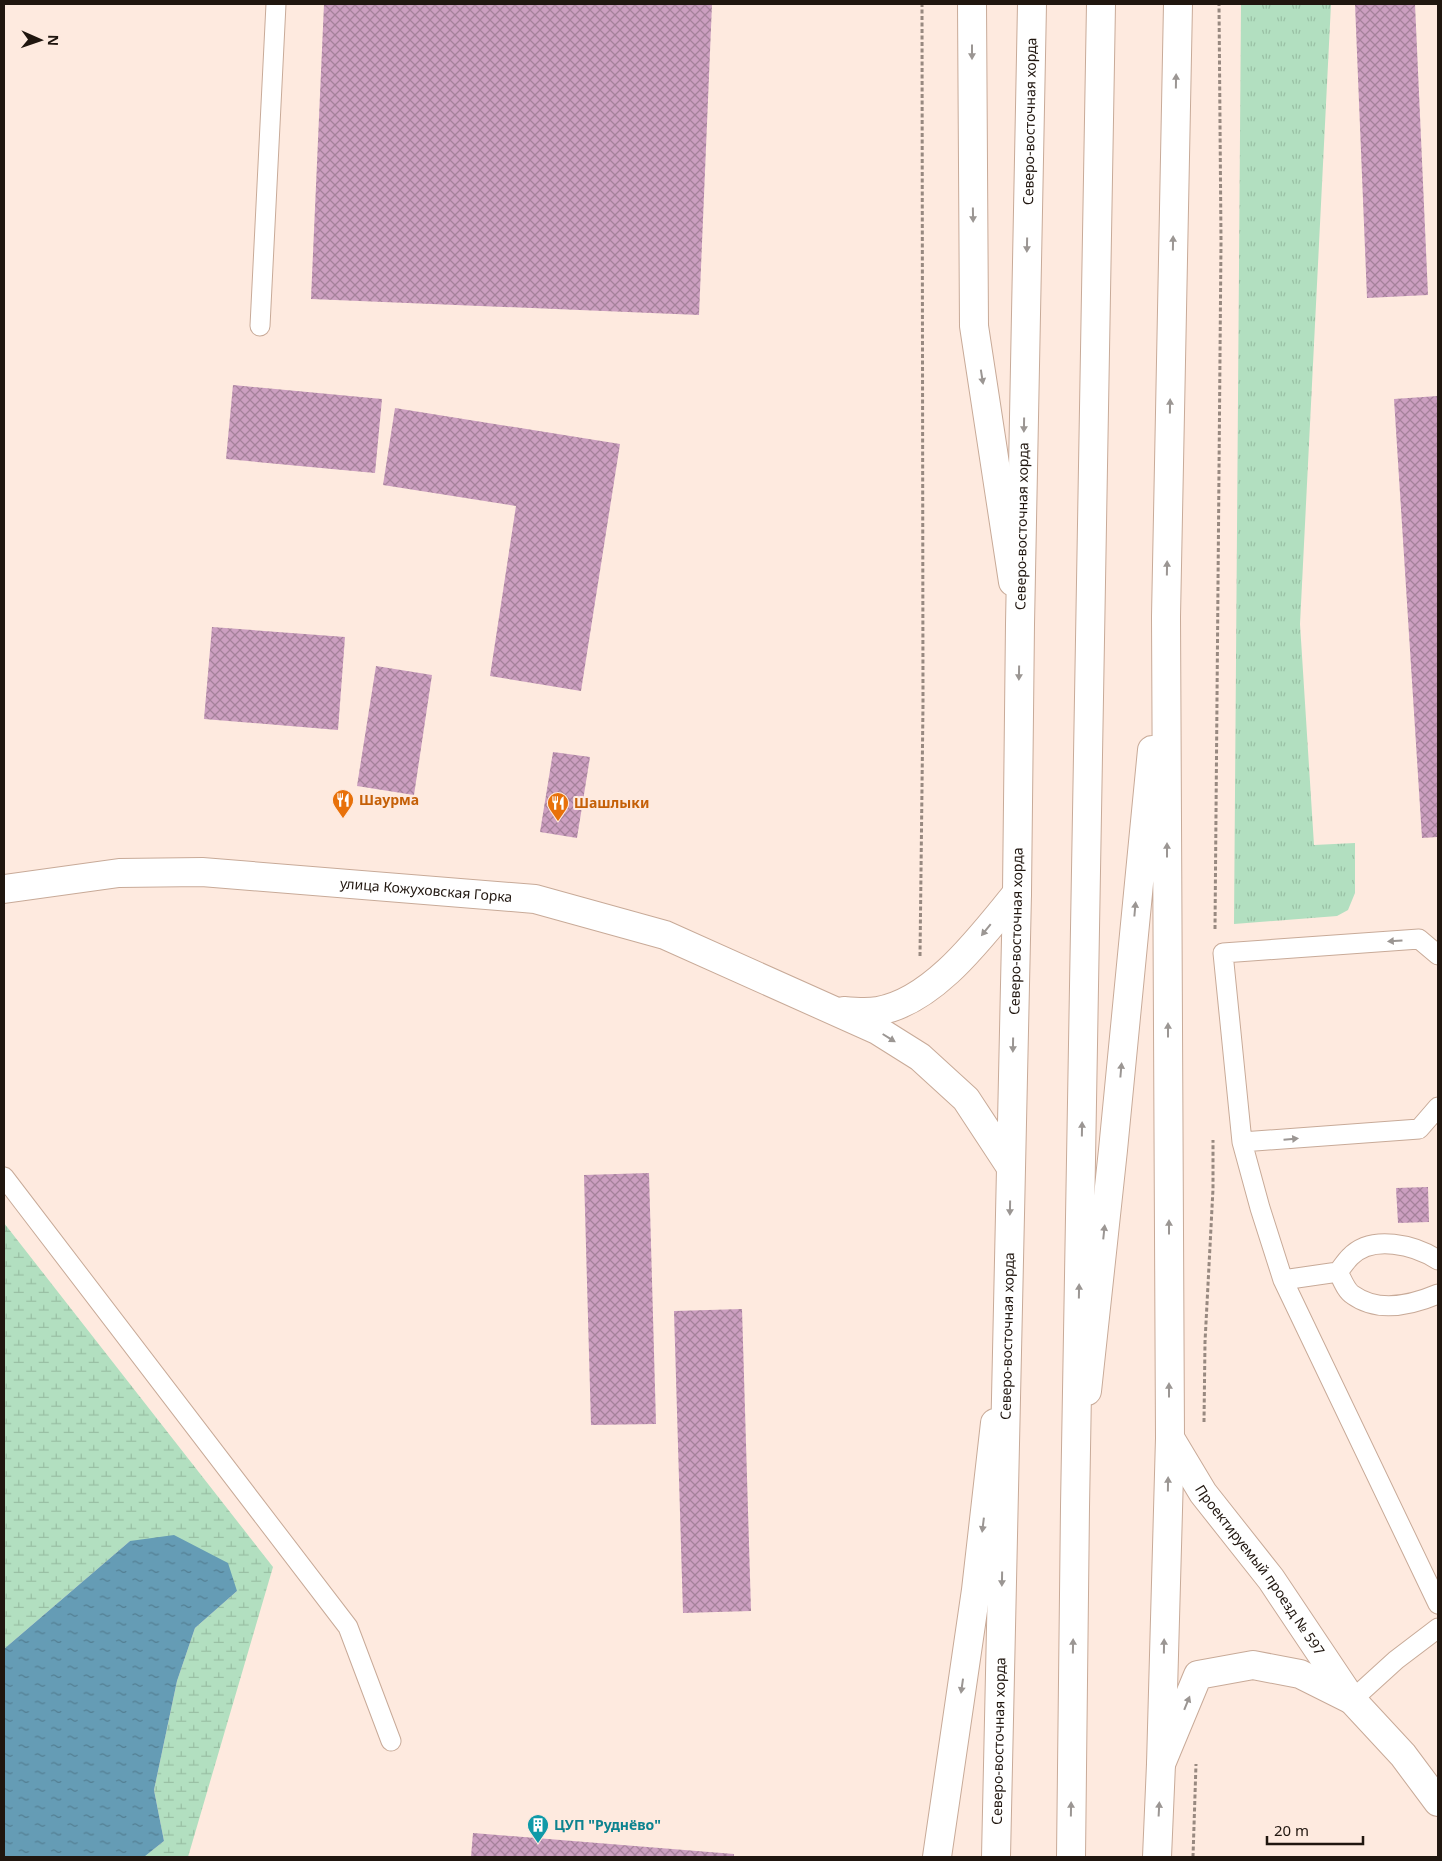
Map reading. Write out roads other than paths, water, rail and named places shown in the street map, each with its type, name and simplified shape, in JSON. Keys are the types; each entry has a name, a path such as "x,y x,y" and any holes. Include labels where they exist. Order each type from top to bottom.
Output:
{"main road":[{"path":"972,4 974,326 1020,624"},
{"name":"Северо-восточная хорда","path":"996,1857 1017,892 1020,624 1032,4"},
{"path":"1071,1857 1075,1507 1102,4"},
{"path":"1157,1857 1170,1438 1166,617 1178,4"},
{"path":"1075,1507 1166,617"},
{"name":"улица Кожуховская Горка","path":"4,889 119,873 202,872 535,899 665,935 877,1030 920,1057 966,1099 1010,1166"},
{"path":"830,1009 853,1012 878,1011 920,995 968,953 1017,892"},
{"path":"937,1857 976,1590 1007,1320"},
{"name":"Проектируемый проезд № 597","path":"1170,1438 1203,1493 1271,1580 1352,1700 1403,1755 1438,1802"},
{"name":"Проектируемый проезд № 597","path":"1161,1764 1198,1675 1253,1665 1300,1674 1352,1700"}],"lane":[{"path":"260,326 276,4"},
{"path":"1438,955 1419,939 1223,953 1242,1142 1260,1208 1283,1280 1438,1604"},
{"path":"1242,1142 1419,1129 1438,1106"},
{"path":"4,1177 348,1627 391,1742"},
{"path":"1283,1280 1338,1272 1351,1255 1370,1245 1393,1244 1429,1254 1438,1260"},
{"path":"1338,1272 1351,1295 1374,1305 1395,1306 1427,1299 1438,1294"},
{"path":"1352,1700 1396,1660 1438,1628"}],"water":[{"path":"174,1535 228,1563 237,1591 195,1628 177,1681 154,1790 164,1841 144,1857 4,1857 4,1649 130,1541"}],"place":[{"name":"Шаурма","path":"343,819"},
{"name":"Шашлыки","path":"558,822"},
{"name":"ЦУП \"Руднёво\"","path":"538,1844"}]}
